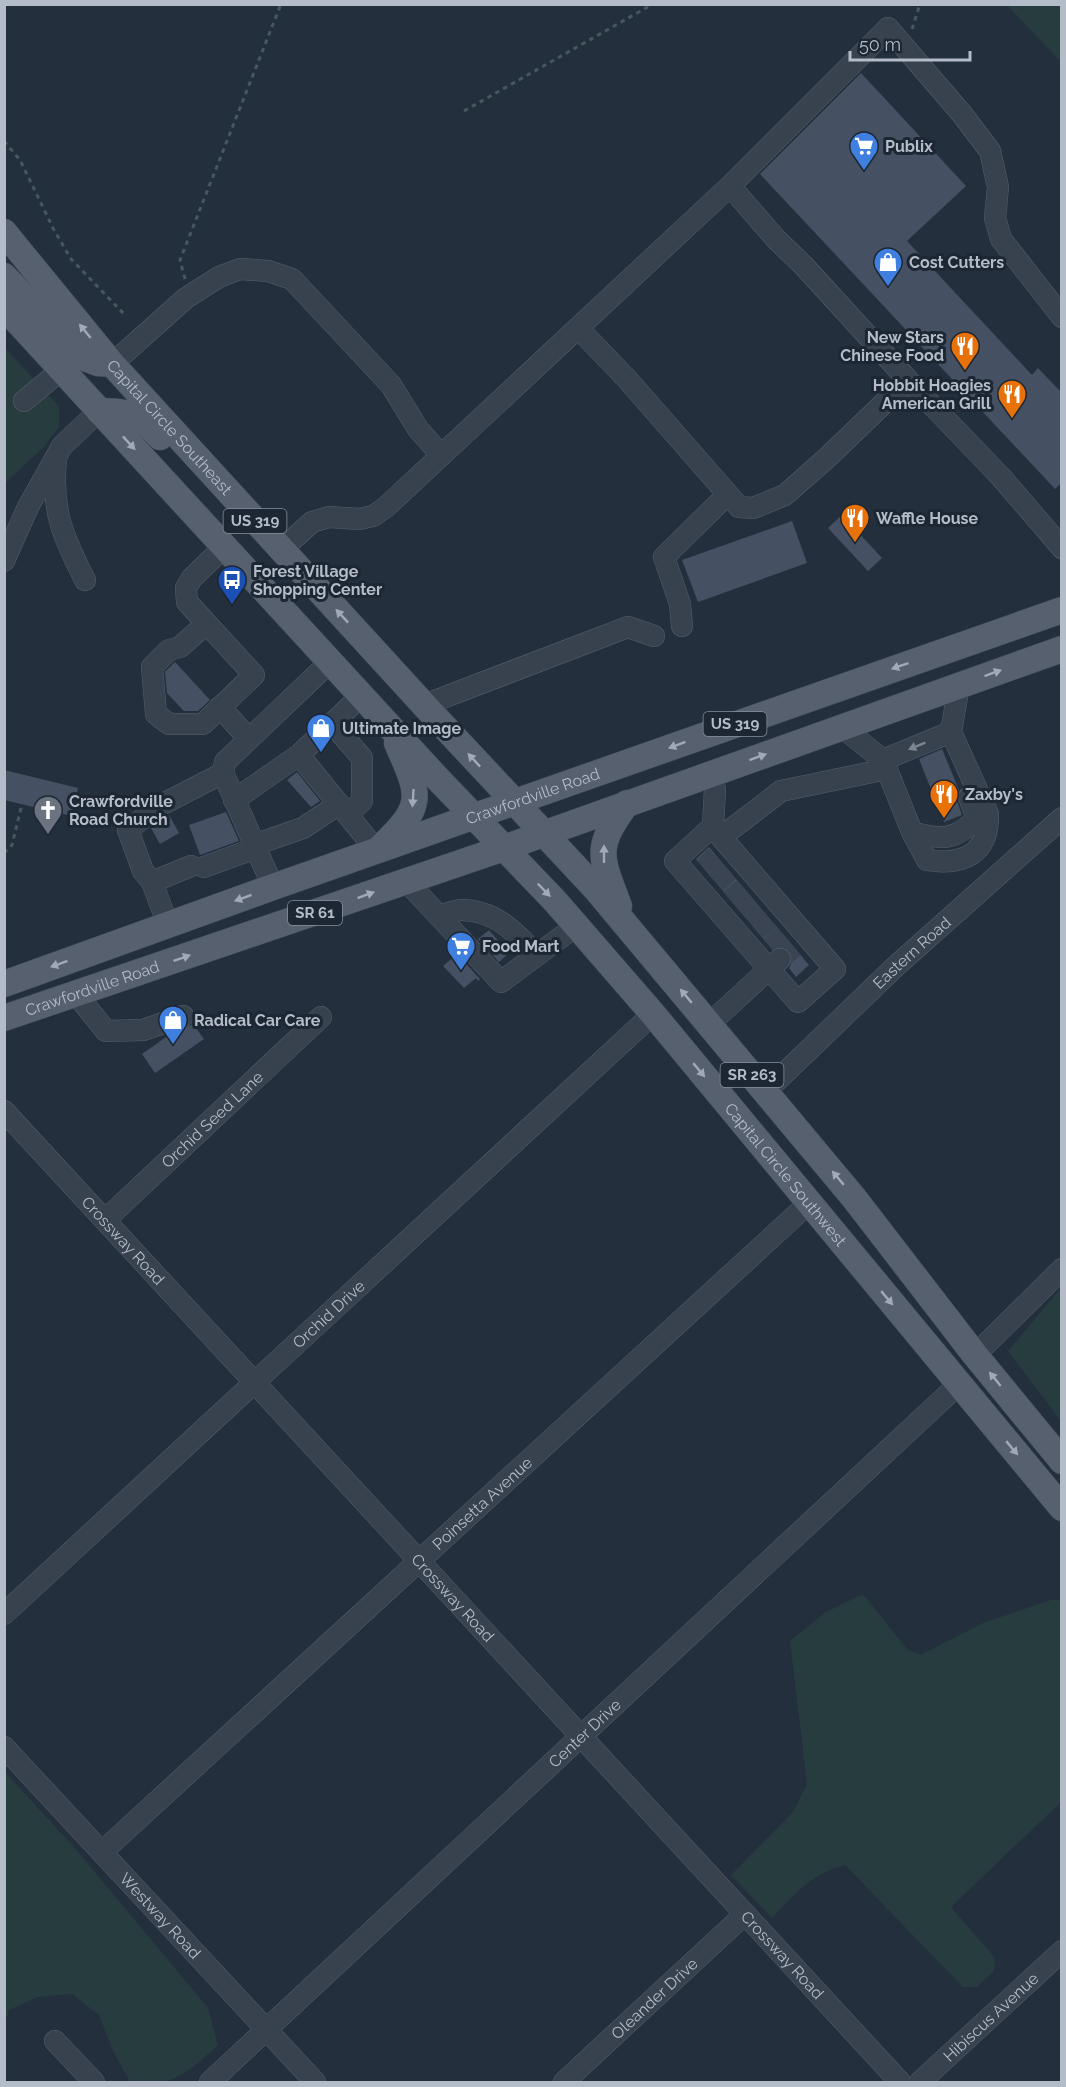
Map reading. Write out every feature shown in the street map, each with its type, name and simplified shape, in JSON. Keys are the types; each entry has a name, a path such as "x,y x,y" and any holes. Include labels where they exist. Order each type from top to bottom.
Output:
{"main road":[{"name":"Capital Circle Southeast","path":"4,232 112,364 515,802"},
{"path":"4,276 82,357 98,363 112,364"},
{"name":"US 319","path":"4,307 504,848"},
{"path":"99,411 125,412 141,417 176,453 200,462"},
{"name":"Crawfordville Road","path":"4,984 273,887 1062,610"},
{"name":"Crawfordville Road","path":"4,1018 504,848 1062,648"},
{"path":"377,851 406,823 414,796 411,776 388,724"},
{"name":"SR 263","path":"515,802 570,860 854,1198 975,1355 1062,1461"},
{"path":"627,803 608,831 603,854 605,869 628,928"},
{"name":"Capital Circle Southwest","path":"504,848 653,1014 1062,1508"}],"street":[{"path":"281,550 312,522 329,517 359,519 373,516 386,507 730,186 888,28 962,114 990,151 998,187 995,218 1002,239 1062,317"},
{"path":"730,186 908,380 1001,477 1054,528 1062,548"},
{"path":"112,364 190,296 219,277 240,268 268,271 292,279 391,385 418,429 441,455"},
{"path":"578,328 634,386 739,507 753,508 785,495 908,380"},
{"path":"24,401 61,370"},
{"path":"4,561 28,507 62,446 99,411"},
{"path":"56,457 54,481 58,513 65,540 85,580"},
{"path":"682,626 680,604 664,557 727,495"},
{"path":"206,624 180,647 169,650 152,667 156,714 169,724 202,724 254,675 187,602 186,588 192,578 225,546"},
{"path":"424,705 628,627 654,636"},
{"path":"273,887 223,773 225,762 331,662"},
{"path":"912,832 934,838 946,838 967,828 977,818 947,734 959,685"},
{"path":"234,800 298,755 362,695"},
{"path":"220,707 249,739"},
{"path":"152,882 303,828 362,801 362,758 332,723"},
{"path":"842,727 885,764 912,832 927,860 945,863 966,859 975,852 988,829 988,814 947,734"},
{"path":"716,862 781,792 885,764 947,734"},
{"path":"298,755 377,851"},
{"path":"168,925 152,882 143,871 128,830 157,807 223,773"},
{"path":"711,774 715,789 716,862 750,910 782,947"},
{"name":"Eastern Road","path":"766,1092 904,958 1062,818"},
{"path":"716,862 750,910 782,947"},
{"path":"406,881 501,982 576,926"},
{"path":"439,916 461,909 485,913 512,928 537,955"},
{"path":"709,1024 782,947"},
{"path":"76,994 106,1031 143,1030 183,1016"},
{"name":"Orchid Drive","path":"4,1614 653,1014"},
{"name":"Orchid Seed Lane","path":"105,1220 321,1017"},
{"name":"Crossway Road","path":"4,1111 900,2082"},
{"name":"Poinsetta Avenue","path":"102,1852 809,1203"},
{"path":"975,1355 1062,1269"},
{"name":"Center Drive","path":"210,2082 959,1384"},
{"name":"Westway Road","path":"4,1747 315,2082"},
{"name":"Oleander Drive","path":"564,2082 745,1914"},
{"name":"Hibiscus Avenue","path":"920,2082 1062,1951"},
{"path":"55,2041 94,2082"}],"path":[{"path":"190,296 180,260 281,4"},
{"path":"464,111 653,4"},
{"path":"4,141 20,160 54,230 71,259 125,315"},
{"path":"4,853 12,845 22,804"}],"green space":[{"path":"1007,5 1061,5 1061,62"},
{"path":"5,348 59,406 59,427 43,448 5,483"},
{"path":"1061,1288 1061,1421 1008,1351"},
{"path":"863,1594 907,1649 921,1655 983,1623 1051,1600 1061,1600 1061,1802 951,1907 995,1958 994,1971 977,1987 963,1987 845,1865 814,1879 796,1893 772,1918 731,1875 793,1812 807,1784 790,1641 826,1612"},
{"path":"5,1772 73,1846 208,2008 218,2045 179,2076 158,2082 130,2082 113,2051 99,2015 72,1994 38,1997 9,2010 5,2023"}],"building":[{"path":"861,73 966,186 907,241 1032,375 1038,368 1062,393 1062,482 1055,489 760,174"},
{"name":"Waffle House","path":"842,515 882,558 868,571 828,528"},
{"path":"792,521 807,563 698,602 682,560"},
{"path":"175,662 210,700 198,711 184,711 167,693 165,672"},
{"path":"942,749 959,790 957,801 962,815 944,822 919,759"},
{"path":"4,770 78,788 72,816 4,800"},
{"path":"297,772 320,801 311,807 287,780"},
{"path":"226,812 239,841 200,855 189,825"},
{"path":"169,815 179,833 160,844 151,828"},
{"path":"709,847 809,965 796,977 789,968 792,962 790,951 783,947 772,949 696,859"},
{"path":"489,930 509,953 499,962 478,939"},
{"name":"Food Mart","path":"457,954 480,979 478,981 476,978 464,988 443,966"},
{"name":"Radical Car Care","path":"193,1024 204,1039 155,1073 142,1054 172,1033"}],"tunnel":[{"path":"704,868 716,856"},
{"path":"716,883 729,871"},
{"path":"730,900 744,888"},
{"path":"744,916 757,904"},
{"path":"756,930 770,919"},
{"path":"770,947 784,935"},
{"path":"780,959 794,947"}],"place":[{"name":"Publix","path":"864,172"},
{"name":"Cost Cutters","path":"888,288"},
{"name":"New Stars Chinese Food","path":"965,372"},
{"name":"Hobbit Hoagies American Grill","path":"1012,420"},
{"name":"Waffle House","path":"855,544"},
{"name":"Forest Village Shopping Center","path":"232,606"},
{"name":"Ultimate Image","path":"321,754"},
{"name":"Zaxby's","path":"944,820"},
{"name":"Crawfordville Road Church","path":"48,836"},
{"name":"Food Mart","path":"461,972"},
{"name":"Radical Car Care","path":"173,1046"}]}
